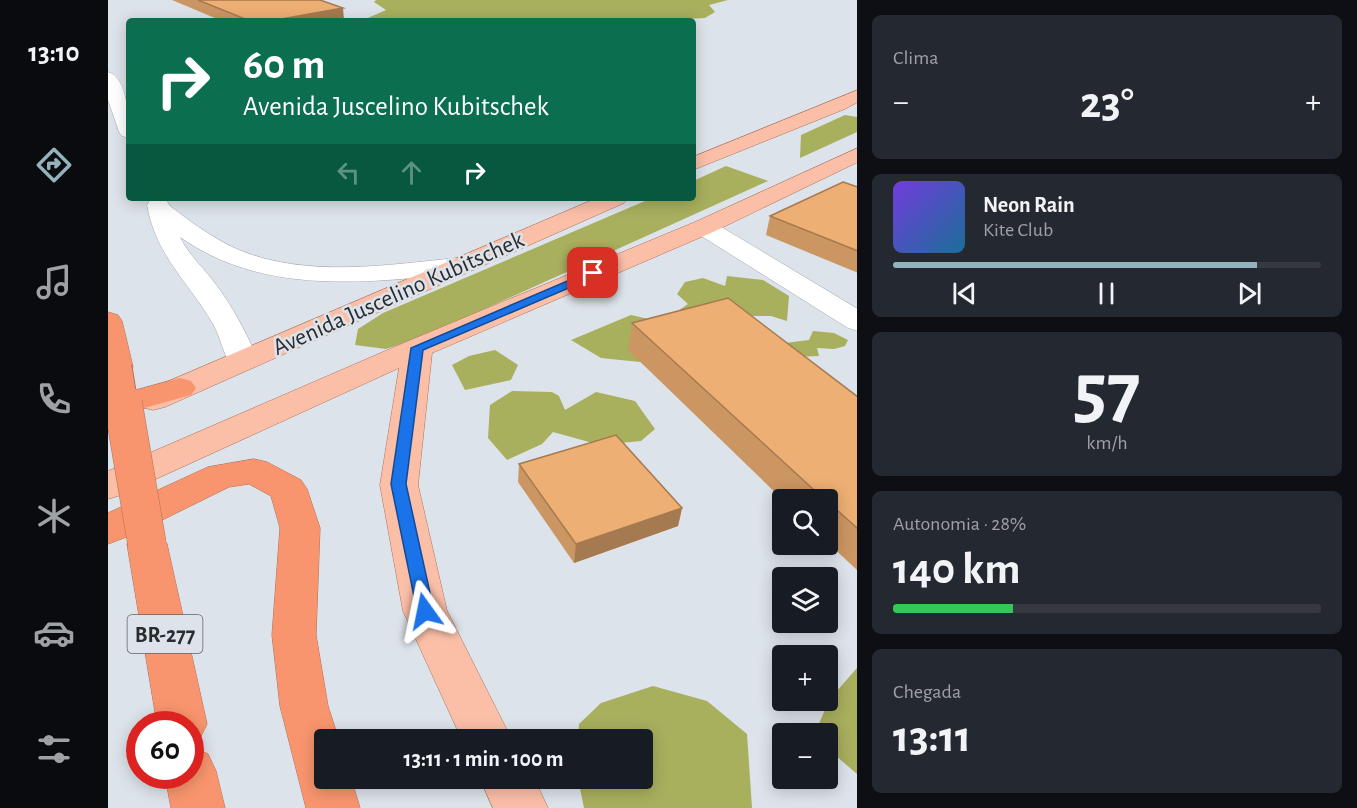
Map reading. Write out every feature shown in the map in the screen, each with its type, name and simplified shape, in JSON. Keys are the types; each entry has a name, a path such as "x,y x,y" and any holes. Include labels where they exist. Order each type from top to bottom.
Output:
{"highway":[{"name":"BR-277","path":"108,321 117,367 128,537 178,711"},
{"path":"108,408 180,388"},
{"path":"128,537 221,476 254,471 288,489 300,528 294,635 304,706 314,742"},
{"path":"194,789 198,808"},
{"path":"327,789 333,808"}],"main road":[{"path":"696,163 848,106"},
{"path":"108,486 417,348 704,227 857,154"},
{"name":"Avenida Juscelino Kubitschek","path":"108,420 609,201"},
{"path":"417,348 399,484 425,611 482,729"},
{"path":"512,789 521,808"}],"street":[{"path":"108,77 126,124"},
{"path":"157,203 200,240 245,260 294,273 330,276 458,267"},
{"path":"157,203 163,228 174,251 206,290 230,328 243,360"},
{"path":"704,227 857,321"}],"green space":[{"path":"376,0 728,0 709,5 715,12 705,18 696,18 368,18 386,10 374,2"},
{"path":"845,115 857,117 857,132 800,158 801,135"},
{"path":"726,166 768,181 425,336 386,349 355,345 358,329 383,313 645,201 696,201 696,180"},
{"path":"727,276 763,280 789,296 787,321 771,316 740,316 716,306 689,308 668,327 665,347 640,362 601,358 571,340 631,315 662,322 688,304 677,294 685,282 703,278 725,286"},
{"path":"813,331 834,333 848,340 845,346 834,349 817,348 819,356 795,357 785,343 809,340"},
{"path":"495,350 518,365 511,380 465,390 452,365 469,356"},
{"path":"512,391 552,392 559,396 565,410 596,392 635,401 655,429 641,441 600,445 553,432 542,444 507,460 488,438 490,405"},
{"path":"857,668 857,774 838,758 838,723 819,723 824,711 838,711 838,690"},
{"path":"653,686 707,701 747,734 752,808 584,808 580,789 653,789 653,729 579,729 579,724 601,703"}],"building":[{"path":"198,0 320,0 343,8 287,18 243,18"},
{"path":"843,182 857,187 857,251 770,216"},
{"path":"728,298 857,396 857,528 838,511 838,489 813,489 632,323"},
{"path":"616,435 682,508 576,544 519,464"}],"route":[{"path":"425,611 399,484 417,348 593,273"}]}
